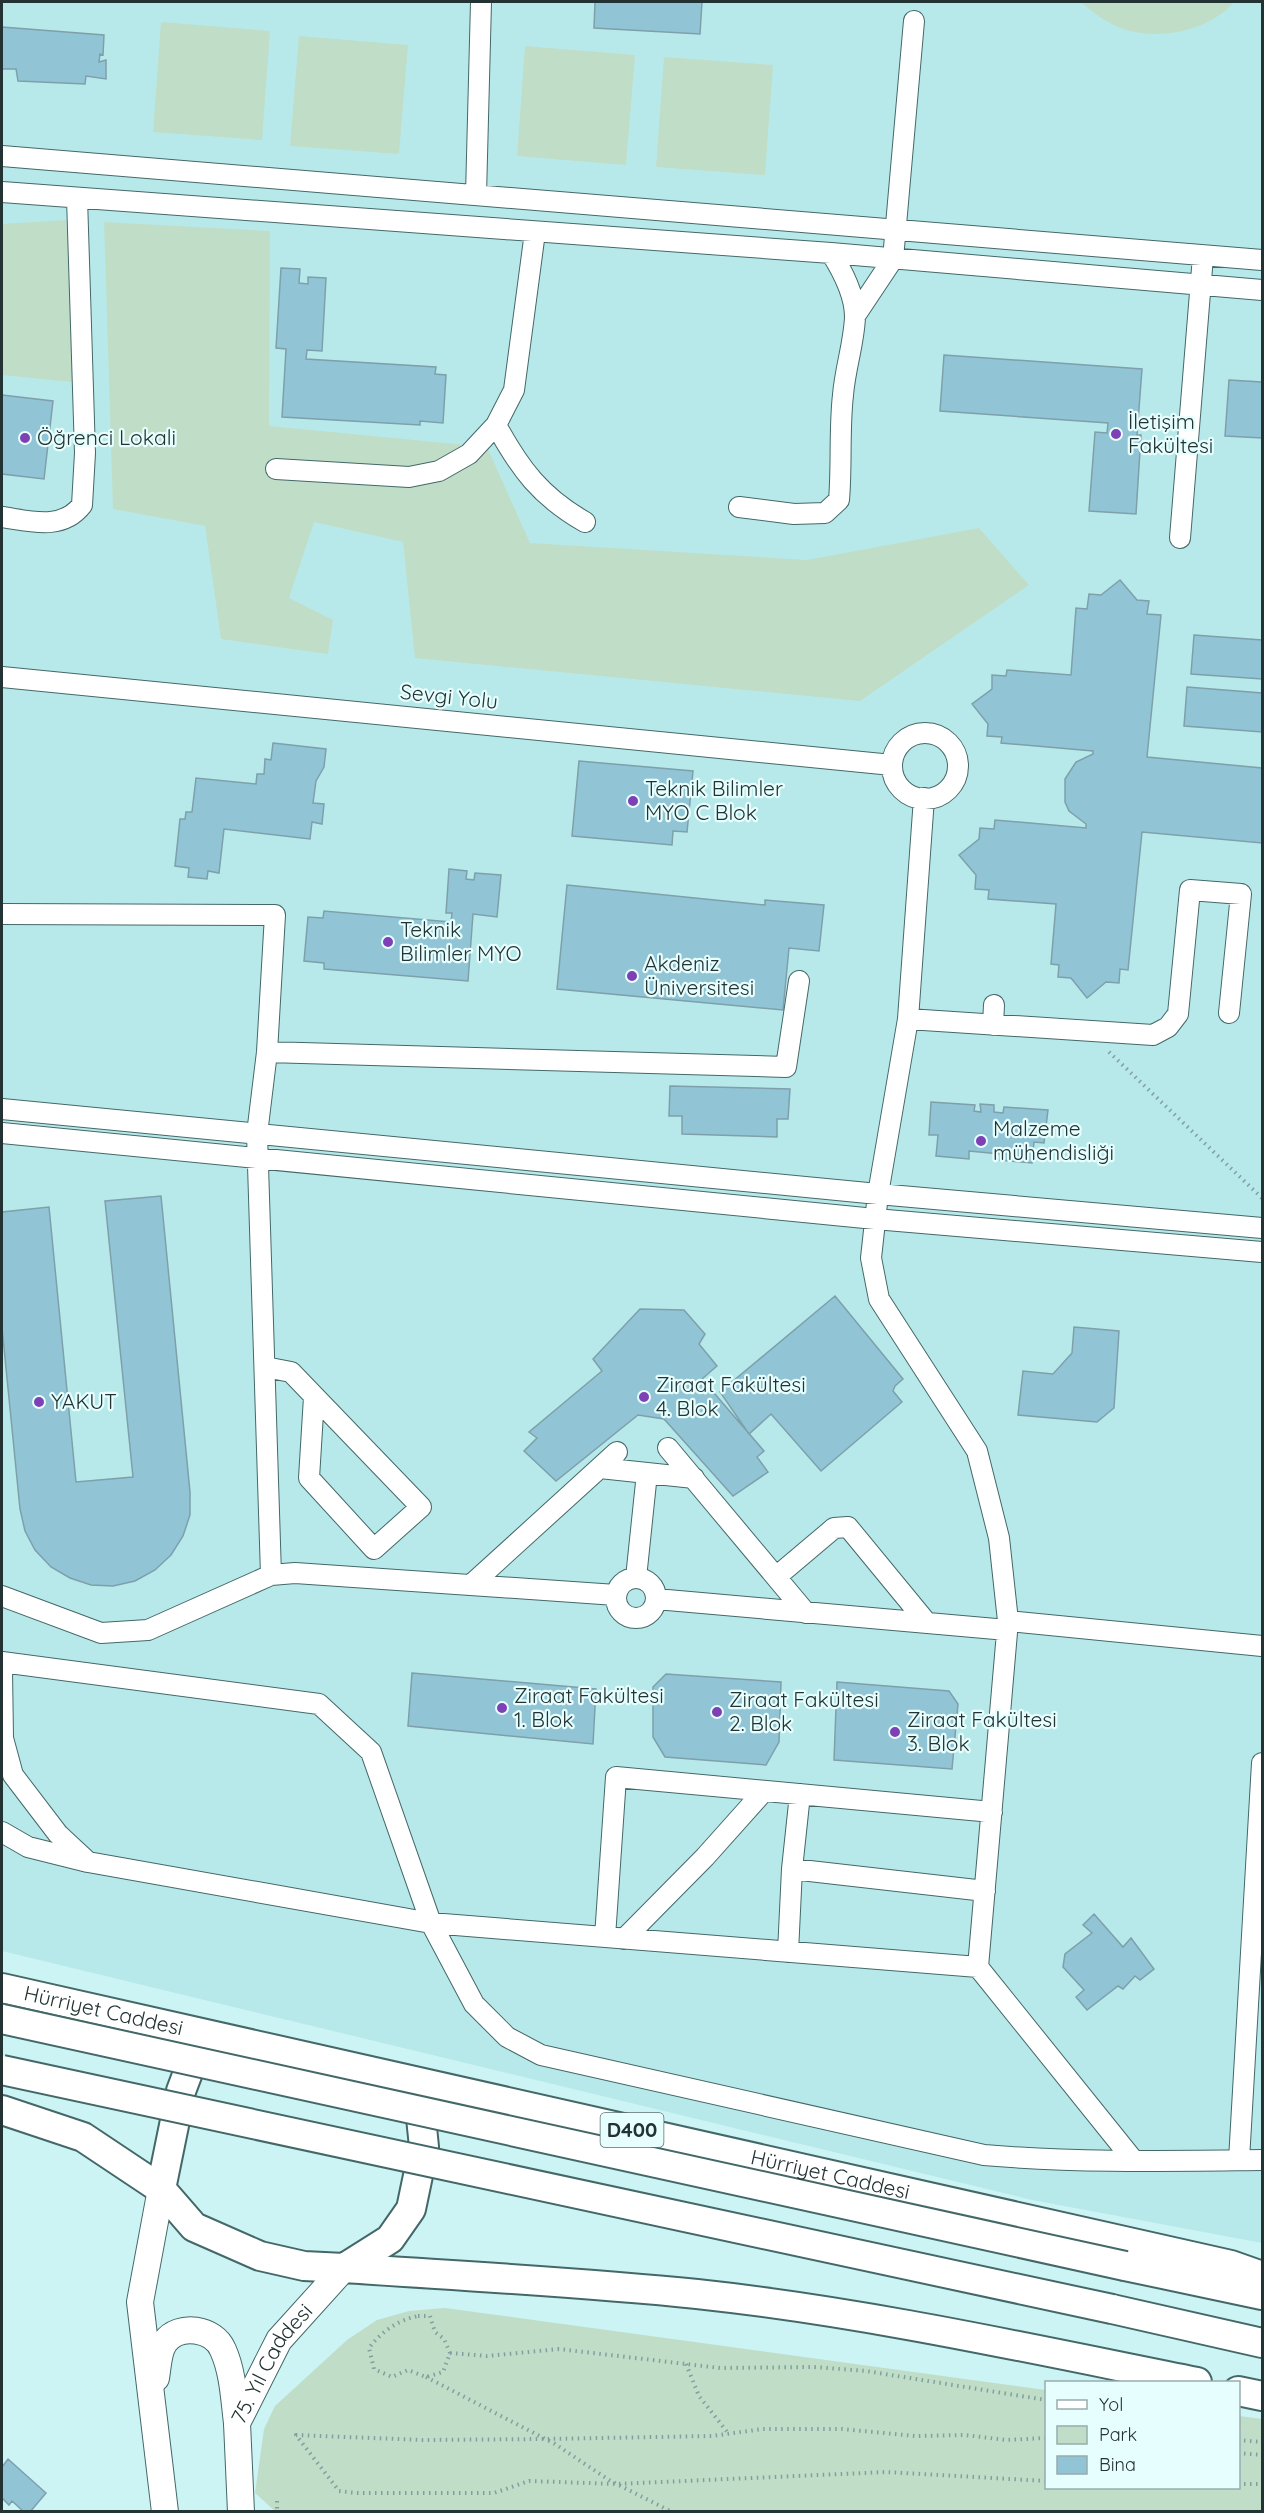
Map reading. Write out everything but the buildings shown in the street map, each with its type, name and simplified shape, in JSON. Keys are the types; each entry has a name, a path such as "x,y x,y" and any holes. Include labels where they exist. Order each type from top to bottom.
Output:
{"highway":[{"name":"Hürriyet Caddesi","path":"2,1988 1219,2263 1263,2276"},
{"path":"2,2019 1263,2295"},
{"name":"Hürriyet Caddesi","path":"161,2189 181,2091 203,2034"},
{"path":"2,2070 1263,2343"},
{"path":"344,2268 390,2239 411,2209 424,2147 419,2098 398,2077"},
{"path":"2,2109 83,2137 161,2189 194,2227 260,2256 304,2266 584,2284 710,2296 815,2310 980,2338 1192,2381"},
{"path":"1240,2391 1263,2396"}],"main road":[{"path":"161,2189 140,2302 165,2511"},
{"name":"75. Yıl Caddesi","path":"241,2511 237,2423 279,2340 344,2268"},
{"path":"152,2400 164,2343 181,2332 196,2330 212,2335 224,2351 233,2386 237,2423"}],"street":[{"path":"476,195 481,2"},
{"path":"855,316 893,259 914,21"},
{"path":"2,156 1263,261"},
{"path":"2,192 831,253 1263,290"},
{"path":"2,517 54,523 70,518 82,505 85,453 77,198"},
{"path":"276,469 409,477 424,475 461,460 483,441 496,425 514,390 535,232"},
{"path":"739,507 794,514 825,513 839,500 841,471 839,433 844,383 855,316 845,276 831,253"},
{"path":"1180,538 1203,255"},
{"path":"496,425 513,456 540,489 554,502 585,522"},
{"name":"Sevgi Yolu","path":"2,677 892,765"},
{"path":"926,732 939,735 949,743 956,754 958,766 955,779 948,790 937,796 924,798 912,796 901,788 894,777 892,765 895,752 902,742 913,735 926,732"},
{"path":"924,798 908,1019 878,1194 871,1258 879,1299 976,1451 999,1538 1008,1625 978,1967 1134,2161"},
{"path":"908,1019 1153,1035 1168,1027 1178,1014 1190,890 1242,894 1229,1013"},
{"path":"2,914 275,915 267,1052 256,1134 271,1575"},
{"path":"267,1052 786,1067 799,981"},
{"path":"993,1025 994,1005"},
{"path":"2,1109 878,1194 1263,1228"},
{"path":"2,1132 875,1219 1263,1252"},
{"path":"265,1367 291,1372 422,1507 374,1548 309,1478 314,1397"},
{"path":"668,1448 806,1613"},
{"path":"472,1584 617,1452"},
{"path":"600,1468 693,1478"},
{"path":"636,1578 647,1473"},
{"path":"776,1577 834,1528 848,1527 927,1623"},
{"path":"2,1596 101,1633 148,1630 271,1575 295,1573 616,1594"},
{"path":"636,1578 647,1581 653,1586 656,1599 653,1609 647,1614 632,1617 619,1609 616,1594 625,1581 636,1578"},
{"path":"656,1599 927,1623 1008,1625 1263,1646"},
{"path":"2,1662 319,1704 371,1752 431,1923 474,2004 507,2037 541,2055 984,2155 1025,2159 1134,2161 1263,2160"},
{"path":"2,1671 3,1738 13,1775 58,1834 88,1862"},
{"path":"1239,2160 1263,1763"},
{"path":"614,1938 616,1777 992,1812"},
{"path":"614,1938 705,1857 764,1791"},
{"path":"788,1952 792,1869 800,1794"},
{"path":"2,1832 28,1847 88,1862 431,1923 978,1967"},
{"path":"792,1869 985,1891"}],"path":[{"path":"1088,1031 1263,1198"},
{"path":"426,2377 443,2372 450,2353 444,2338 435,2332 430,2316 405,2319 395,2324 377,2336 369,2348 375,2369 392,2377 408,2370 426,2377 545,2439 617,2484 672,2511"},
{"path":"450,2353 487,2356 559,2349 720,2368 814,2367 866,2371 1045,2400"},
{"path":"686,2364 699,2396 729,2434"},
{"path":"1045,2438 1006,2440 965,2435 915,2436 842,2429 763,2429 712,2436 545,2439 422,2440 296,2435 339,2492 494,2493 529,2481 617,2484 886,2472 1045,2481"},
{"path":"1240,2440 1263,2442"},
{"path":"1240,2453 1262,2455"},
{"path":"1240,2484 1263,2484"},
{"path":"277,2501 277,2511"}],"shaded area":[{"name":"Akdeniz Üniversitesi","path":"2,2 1262,2 1262,2243 1032,2200 2,1951"}],"green space":[{"path":"1081,2 1234,2 1224,12 1198,26 1183,31 1152,34 1117,27"},
{"path":"161,22 270,31 262,140 153,132"},
{"path":"299,36 408,45 399,154 290,146"},
{"path":"525,46 635,55 626,165 517,156"},
{"path":"664,57 773,65 765,175 656,167"},
{"path":"66,220 81,383 2,375 2,224"},
{"path":"104,222 270,231 269,426 487,447 530,543 807,560 979,528 1029,585 860,701 415,658 403,542 314,522 289,598 333,620 328,654 221,639 205,526 113,509"},
{"path":"445,2308 1045,2390 1045,2489 1240,2489 1240,2416 1262,2419 1262,2511 276,2512 255,2493 264,2429 275,2406 347,2340 377,2320 409,2311"}],"place":[{"name":"İletişim Fakültesi","path":"1116,434"},
{"name":"Öğrenci Lokali","path":"25,438"},
{"name":"Teknik Bilimler MYO C Blok","path":"633,801"},
{"name":"Teknik Bilimler MYO","path":"388,942"},
{"name":"Akdeniz Üniversitesi","path":"632,976"},
{"name":"Malzeme mühendisliği","path":"981,1141"},
{"name":"Ziraat Fakültesi 4. Blok","path":"644,1397"},
{"name":"YAKUT","path":"39,1402"},
{"name":"Ziraat Fakültesi 1. Blok","path":"502,1708"},
{"name":"Ziraat Fakültesi 2. Blok","path":"717,1712"},
{"name":"Ziraat Fakültesi 3. Blok","path":"895,1732"}]}
